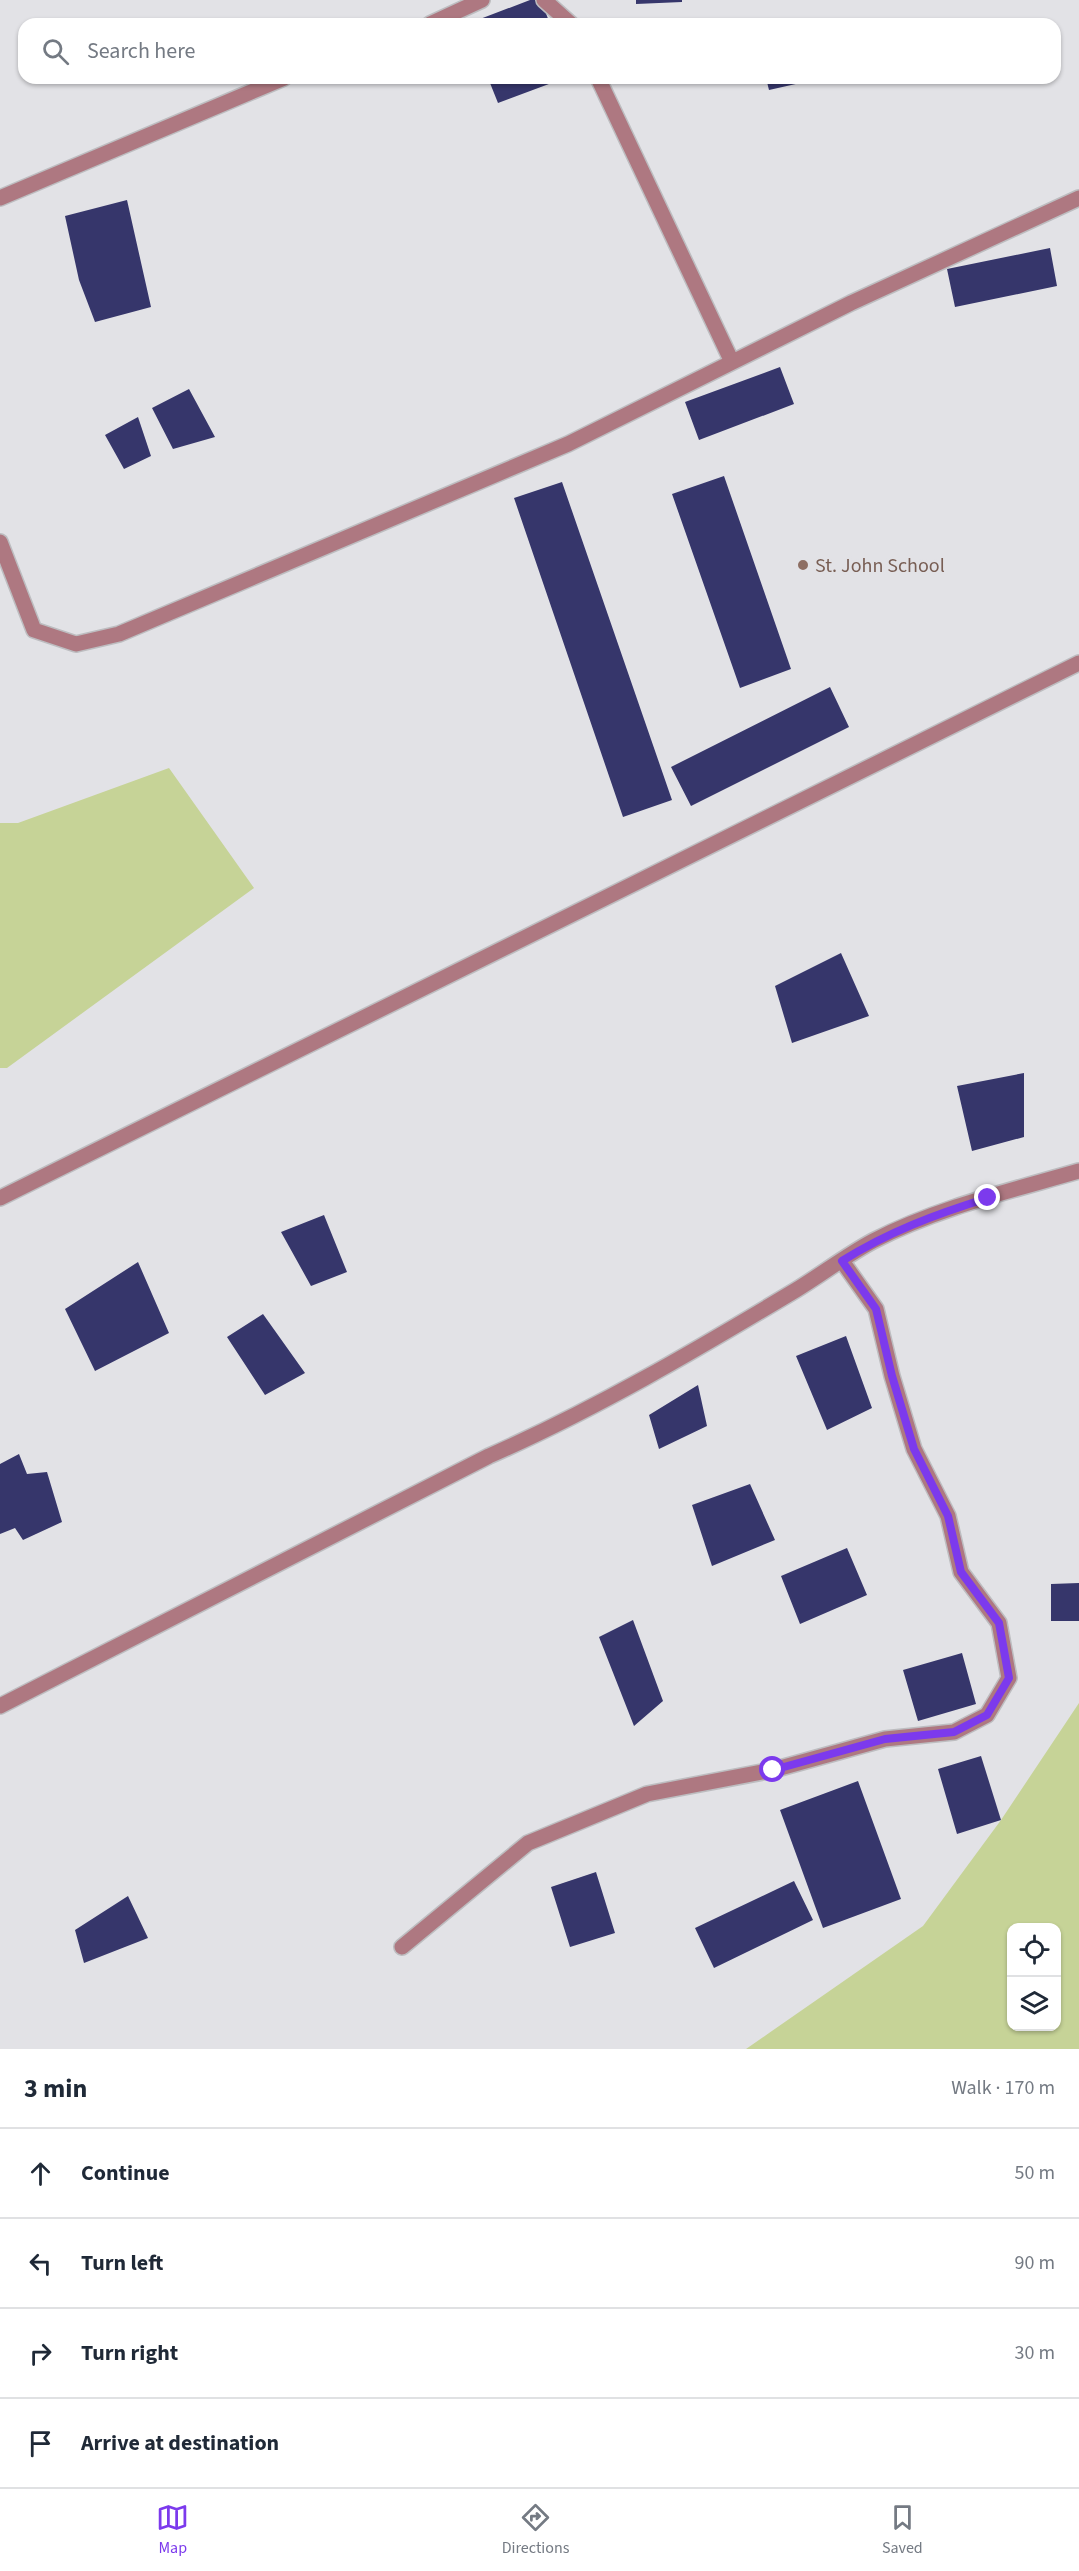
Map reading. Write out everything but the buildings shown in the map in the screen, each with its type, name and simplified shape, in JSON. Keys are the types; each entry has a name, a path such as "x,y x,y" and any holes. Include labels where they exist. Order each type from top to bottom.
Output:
{"street":[{"path":"443,18 482,0"},
{"path":"544,0 564,18"},
{"path":"0,198 270,84"},
{"path":"601,84 732,362"},
{"path":"0,543 34,630 76,644 119,634 568,444 851,303 1079,198"},
{"path":"0,1198 1079,663"},
{"path":"0,1706 489,1456 550,1429 625,1390 873,1242 931,1215 1079,1170"},
{"path":"402,1947 528,1843 647,1794 773,1770 885,1739 954,1732 987,1715 1009,1678 999,1623 961,1572 948,1516 914,1449 892,1376 876,1309 842,1261"}],"green space":[{"path":"169,768 254,888 7,1068 0,1068 0,823 18,823"},
{"path":"1079,1703 1079,2049 746,2049 923,1926 1001,1820"}],"place":[{"name":"St. John School","path":"803,565"}],"route":[{"path":"773,1770 885,1739 954,1732 987,1715 1009,1678 999,1623 961,1572 948,1516 914,1449 892,1376 876,1309 842,1261 873,1242 931,1215 988,1198"}]}
